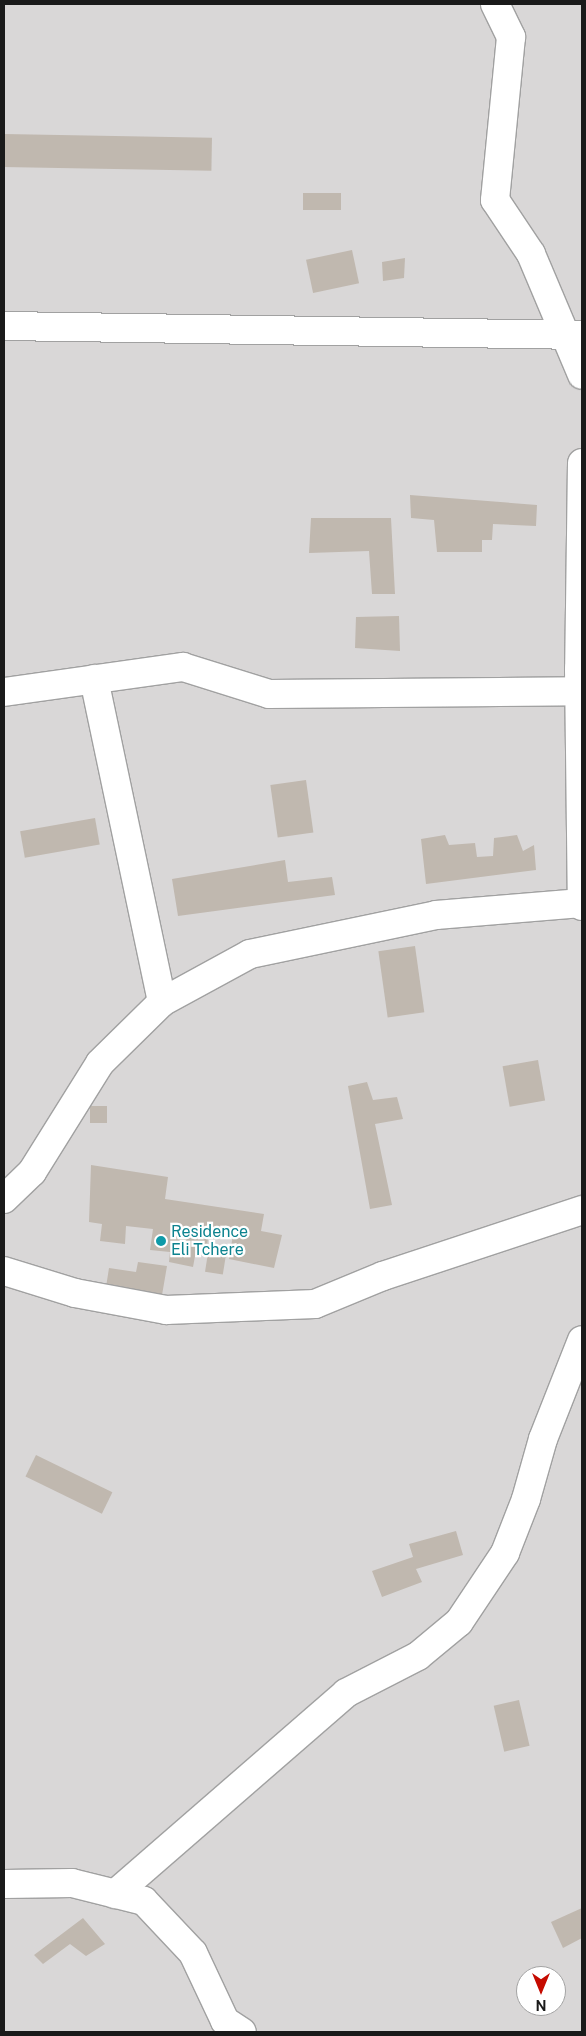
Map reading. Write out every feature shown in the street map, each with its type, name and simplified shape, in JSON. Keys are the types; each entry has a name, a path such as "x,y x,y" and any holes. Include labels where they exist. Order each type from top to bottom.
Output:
{"street":[{"path":"495,4 511,37 495,200 531,254 574,335 582,374"},
{"path":"4,326 574,335"},
{"path":"4,1199 32,1172 100,1063 162,1002 250,954 436,915 582,904 580,691 582,463"},
{"path":"4,692 183,667 269,694 580,691"},
{"path":"94,679 162,1002"},
{"path":"4,1271 75,1293 166,1310 315,1304 383,1276 582,1210"},
{"path":"115,1894 346,1693 418,1656 459,1622 505,1553 526,1499 543,1438 582,1340"},
{"path":"4,1884 72,1883 144,1901 193,1953 225,2021 242,2032"}],"shaded area":[{"path":"4,4 582,4 582,2032 4,2032"}],"building":[{"path":"4,134 212,138 211,171 4,167"},
{"path":"303,193 341,193 341,210 303,210"},
{"path":"352,250 359,283 313,293 306,260"},
{"path":"405,258 404,278 383,281 382,262"},
{"path":"410,495 537,505 536,526 493,524 492,540 482,540 482,552 437,552 434,520 411,518"},
{"path":"311,518 391,518 395,594 372,594 369,551 309,553"},
{"path":"399,616 400,651 355,648 356,617"},
{"path":"306,780 313,832 278,837 270,785"},
{"path":"95,818 100,845 25,858 20,831"},
{"path":"445,835 449,845 475,843 477,857 493,856 494,838 517,835 523,851 534,845 536,870 426,884 421,839"},
{"path":"285,860 288,882 332,877 335,895 178,916 172,879"},
{"path":"415,946 424,1012 388,1017 378,951"},
{"path":"538,1060 545,1100 510,1107 503,1066"},
{"path":"367,1082 373,1100 397,1097 403,1119 375,1124 392,1205 370,1209 348,1086"},
{"path":"90,1106 107,1106 107,1123 90,1123"},
{"path":"91,1165 168,1177 165,1199 264,1214 261,1231 282,1235 274,1268 229,1259 233,1235 209,1231 206,1253 196,1251 193,1267 169,1262 170,1252 150,1250 153,1229 126,1226 125,1244 100,1241 102,1224 89,1222"},
{"path":"208,1253 226,1256 223,1275 205,1272"},
{"path":"138,1262 167,1266 161,1301 106,1287 109,1268 136,1272"},
{"path":"36,1455 112,1492 102,1514 25,1477"},
{"path":"456,1531 463,1555 416,1569 422,1582 382,1597 372,1571 413,1557 409,1544"},
{"path":"519,1700 530,1746 504,1752 494,1706"},
{"path":"582,1908 582,1938 563,1948 551,1922"},
{"path":"83,1918 105,1944 86,1956 70,1944 43,1964 34,1955"}],"place":[{"name":"Residence Eli Tchere","path":"161,1241"}]}
